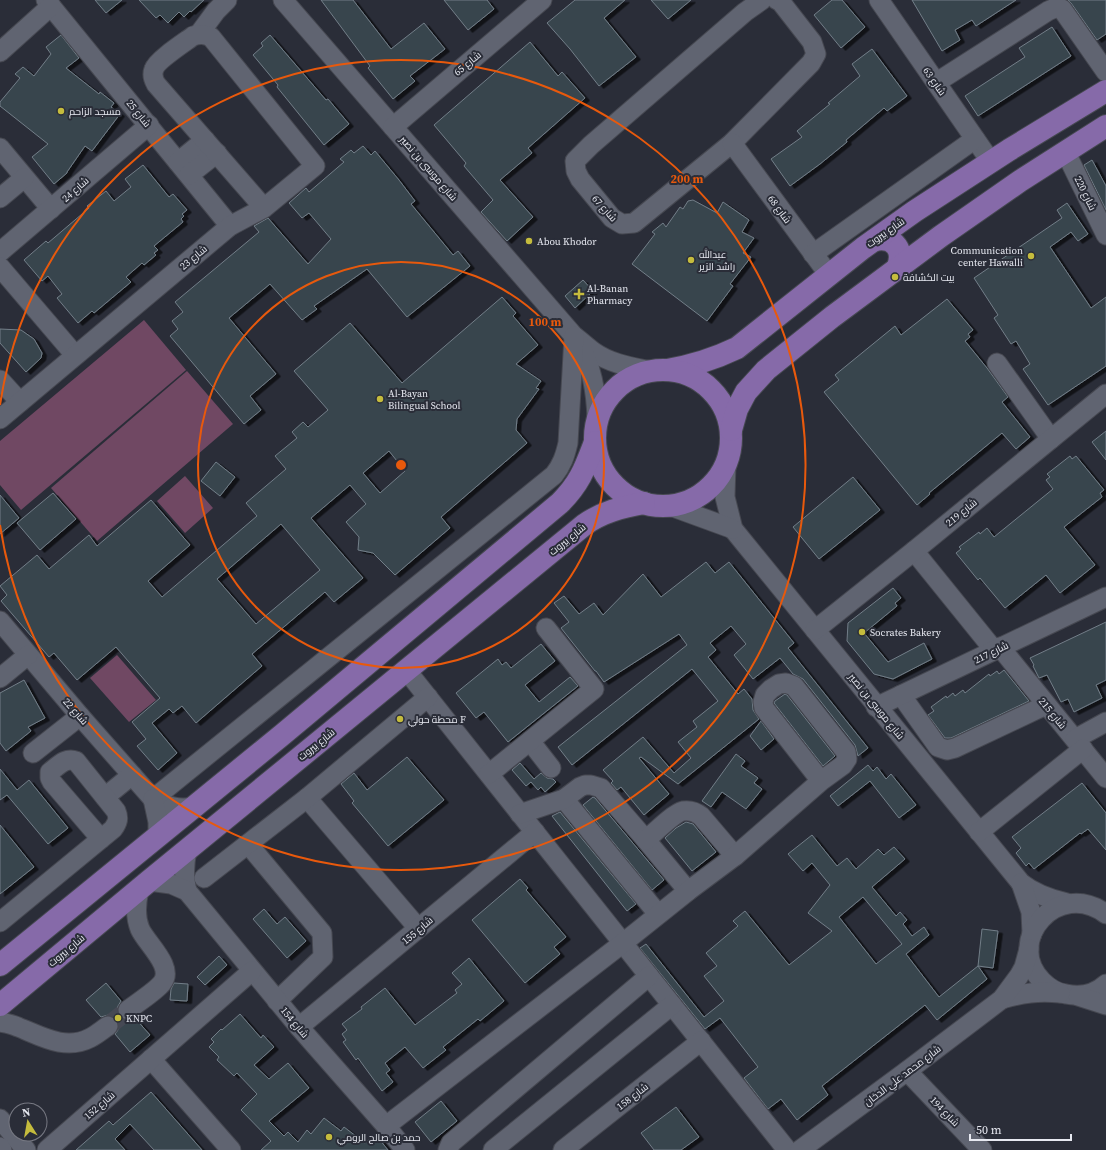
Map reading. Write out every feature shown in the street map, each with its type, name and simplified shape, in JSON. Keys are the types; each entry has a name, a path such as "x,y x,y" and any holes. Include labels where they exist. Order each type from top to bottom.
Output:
{"main road":[{"name":"شارع بيروت","path":"659,371 686,367 714,358 737,348 828,275 915,211 1106,91"},
{"path":"731,430 728,417 722,405 715,394 704,384 693,377 680,372 659,371 637,375 624,382 612,392 603,405 597,419 595,442 600,465 606,475 613,485 632,499 657,506 670,506 693,499 704,493 713,485 726,464 729,453 731,430 737,409 746,392 760,375 832,318 941,236 1020,180 1106,126"},
{"path":"915,211 913,223 914,229 918,234 929,239 941,236"},
{"path":"875,240 883,239 891,241 897,246 900,254 900,262 897,269"},
{"path":"0,965 194,808 560,504 574,489 583,473 595,442"},
{"name":"شارع بيروت","path":"0,1005 186,850 591,520 615,510 644,503"},
{"path":"424,656 448,625 508,573 508,563 496,557"},
{"path":"282,735 282,743 286,750 300,758"}],"street":[{"path":"227,0 216,11 199,34 193,36 156,65 153,74 156,84 264,208"},
{"name":"شارع موسى بن نصير","path":"283,0 574,336 594,352 612,361 659,371"},
{"name":"شارع 65","path":"393,127 542,0"},
{"name":"شارع 67","path":"762,0 745,12 591,145 575,161 576,171 580,179 612,218 622,224 634,223 732,143 811,63 816,54 812,42 780,0 777,0"},
{"name":"شارع 63","path":"879,0 991,162"},
{"path":"0,52 49,3"},
{"name":"شارع 25","path":"49,3 230,226"},
{"path":"936,82 1048,10 1057,7 1062,9 1106,72"},
{"name":"شارع 23","path":"0,419 230,226 264,208 315,166 211,37 205,34 199,34"},
{"name":"شارع 24","path":"0,252 149,125"},
{"path":"813,254 975,140"},
{"name":"شارع 68","path":"732,143 828,275"},
{"path":"183,169 211,146"},
{"path":"0,148 51,209"},
{"name":"شارع 220","path":"1066,151 1106,234"},
{"path":"0,198 24,178"},
{"path":"0,267 75,355"},
{"path":"153,799 554,475 560,468 565,458 568,443 574,336"},
{"name":"شارع موسى بن نصير","path":"574,336 587,360 595,385 597,419"},
{"path":"997,363 1051,439"},
{"path":"0,380 20,402"},
{"name":"شارع 219","path":"816,630 1106,394"},
{"name":"شارع موسى بن نصير","path":"726,464 725,497 733,529 816,630 876,707 1021,883 1030,890 1044,897 1067,903 1083,903 1101,909"},
{"path":"670,506 733,529"},
{"name":"شارع 215","path":"914,551 1079,744 1106,778"},
{"name":"شارع 217","path":"876,707 1106,596"},
{"name":"شارع 22","path":"0,621 80,716 153,799 170,807 180,809 194,808"},
{"path":"489,774 594,689 546,628"},
{"path":"0,678 28,654"},
{"path":"407,671 787,1150"},
{"path":"386,1126 623,943 658,914 735,856 820,781 843,765 847,759 846,752 794,686 786,683 779,684 765,695 763,702 764,708 820,781"},
{"path":"901,695 938,747 946,750 955,748 1046,705"},
{"path":"204,878 307,798 428,697"},
{"path":"34,753 80,716"},
{"path":"979,832 1106,722"},
{"path":"530,741 551,768"},
{"path":"0,922 101,839 113,829 117,823 118,817 116,811 76,761 71,759 66,760 50,772 50,778 101,839"},
{"path":"105,797 132,775"},
{"path":"520,814 564,799 580,787 591,785 596,786 604,792 688,891"},
{"path":"307,798 418,928"},
{"name":"شارع 22","path":"153,799 157,814 158,837"},
{"path":"564,799 658,914"},
{"path":"646,840 683,811 696,812 735,856"},
{"name":"شارع 155","path":"299,1027 535,832"},
{"path":"248,844 322,933 323,957 277,1001"},
{"path":"186,850 184,879 187,891"},
{"name":"شارع موسى بن نصير","path":"1021,883 1031,912 1030,941"},
{"name":"شارع 154","path":"144,886 171,884 187,891 277,1001 386,1126 405,1150"},
{"path":"128,1010 163,983 165,973 161,959 140,929 137,911 137,898 144,886"},
{"path":"1067,903 1052,909 1040,920 1030,941 1032,964 1038,976 1048,987 1068,995 1084,997 1106,1005"},
{"name":"شارع محمد علي الدخان","path":"800,1150 1002,999 1024,967 1030,941"},
{"name":"شارع 152","path":"47,1150 252,971"},
{"path":"448,1150 451,1143 649,976"},
{"path":"1068,995 1088,994 1101,989 1106,984"},
{"name":"شارع محمد علي الدخان","path":"1002,999 1019,994 1036,992 1068,995"},
{"path":"493,1150 672,1005"},
{"path":"0,1022 16,1026 53,1042 63,1044 70,1044 90,1039 108,1026"},
{"name":"شارع 158","path":"563,1150 701,1041"},
{"path":"151,1059 231,1150"},
{"name":"شارع 194","path":"907,1071 982,1150"},
{"path":"0,1118 26,1150"}],"shaded area":[{"path":"144,320 186,370 21,510 0,485 0,441"},
{"path":"187,371 233,424 97,541 51,488"},
{"path":"185,476 213,508 185,533 157,501"},
{"path":"117,655 156,700 129,722 90,678"}],"building":[{"path":"95,0 122,0 106,13"},
{"path":"139,0 204,0 184,17 179,12 168,23 160,15 156,18"},
{"path":"321,0 353,0 391,49 424,23 445,49 410,76 415,81 393,99 368,68 370,66"},
{"path":"444,0 487,0 494,9 468,30"},
{"path":"575,0 625,0 604,18 636,57 599,86 547,23"},
{"path":"651,0 691,0 668,19"},
{"path":"832,0 842,0 865,27 841,48 814,15"},
{"path":"912,0 1016,0 976,26 972,20 955,30 960,40 942,51"},
{"path":"1068,0 1106,0 1106,34 1097,40"},
{"path":"1052,27 1071,56 978,116 965,96 1025,57 1019,48"},
{"name":"مسجد الزاحم","path":"61,35 79,58 66,68 99,94 100,92 114,103 111,107 120,114 92,151 85,146 67,173 54,184 32,157 48,144 0,106 0,102 20,78 15,74 23,67 34,76 51,54 46,47"},
{"path":"270,35 326,100 328,99 349,124 324,145 253,55 263,46 261,43"},
{"path":"530,42 558,76 562,72 585,98 528,148 532,153 500,180 533,217 507,241 481,212 493,200 464,166 466,163 434,125"},
{"path":"872,49 907,96 887,111 884,108 846,140 847,142 790,186 771,159 802,137 797,131 830,104 828,103 860,76 852,64"},
{"path":"363,146 371,155 375,151 415,201 411,204 453,255 458,251 470,266 407,317 367,269 314,306 317,309 302,320 270,284 229,318 276,374 250,396 261,410 244,424 170,336 178,329 172,321 183,312 175,302 259,232 254,226 268,218 308,264 331,239 309,213 302,218 289,203 306,188 309,192 344,162 340,159 351,150 354,153"},
{"path":"1092,160 1106,186 1106,210 1084,165"},
{"path":"143,165 169,197 173,194 187,210 182,214 184,216 181,219 183,222 154,246 158,250 154,253 156,255 144,265 142,263 126,277 131,282 94,313 92,311 78,323 57,298 62,294 48,276 42,281 24,260 46,241 48,243 89,208 87,206 106,191 114,201 131,187 125,179"},
{"name":"عبدالله راشد الزير","path":"693,200 717,213 723,202 749,220 742,232 754,238 743,253 751,257 730,284 733,286 707,321 632,264 655,234 652,232 663,223 666,227 680,207 683,209 688,201"},
{"path":"1067,203 1088,234 1078,241 1071,232 1050,247 1091,308 1106,297 1106,366 1048,405 1023,369 1030,364 1016,341 1011,344 994,318 998,315 974,278 1062,218 1057,210"},
{"name":"Al-Banan Pharmacy","path":"583,280 593,291 575,308 565,296"},
{"path":"502,297 516,313 513,316 538,345 516,364 541,381 536,388 539,389 517,419 516,430 527,443 441,517 450,528 395,575 373,553 358,550 359,537 346,522 366,504 350,485 311,518 363,578 334,602 325,592 252,654 262,666 196,723 182,706 173,713 169,709 152,723 177,753 158,770 137,746 146,739 132,722 160,698 116,647 77,680 54,653 49,657 1,601 7,595 0,586 37,555 49,569 89,535 97,546 151,500 190,545 148,581 162,597 257,516 246,503 286,469 275,456 297,438 292,432 303,422 308,427 328,410 294,371 350,323 402,383","holes":["389,451 405,471 380,493 363,473","281,524 320,570 256,624 217,579"]},
{"path":"947,299 973,330 968,334 970,337 965,341 1008,397 1002,402 1030,437 1016,449 1002,433 929,493 930,494 917,505 824,392 839,380 835,375 895,326 901,335"},
{"path":"0,329 21,330 34,339 42,353 41,358 26,372 0,343"},
{"path":"1106,431 1106,460 1092,442"},
{"path":"1070,456 1072,459 1076,456 1104,490 1100,493 1102,497 1064,527 1095,565 1060,593 1046,575 1005,608 980,578 978,580 956,553 961,549 959,547 987,528 994,537 1053,489 1046,480 1050,477 1047,474"},
{"path":"216,462 235,477 220,496 201,481"},
{"path":"853,477 880,510 819,559 793,527"},
{"path":"53,493 76,519 40,550 17,523"},
{"path":"0,495 19,518 0,534"},
{"path":"706,562 715,573 729,562 794,643 788,648 868,748 858,756 855,745 803,679 793,674 780,658 753,679 734,655 746,644 731,626 710,643 716,650 708,657 738,694 744,689 752,699 753,710 759,719 678,784 641,757 639,758 669,794 644,815 621,787 617,790 611,783 613,781 603,770 643,737 674,773 691,758 678,742 697,727 693,721 718,701 692,669 572,765 558,747 687,645 679,634 604,682 561,628 569,622 554,603 564,596 579,614 594,603 603,615 643,574 661,597"},
{"path":"893,588 901,598 895,603 897,606 864,633 888,662 924,643 932,659 893,679 874,674 847,641 848,623"},
{"path":"1106,622 1106,680 1096,685 1102,698 1074,712 1068,699 1061,702 1047,675 1039,678 1030,658"},
{"path":"541,644 555,661 525,685 539,702 570,677 578,686 508,742 484,712 476,718 456,693 498,659 502,665 506,662 511,668"},
{"path":"1004,670 1029,701 951,738 945,738 928,715 934,711 931,707 946,696 947,698 953,693 955,696 963,690 965,693 989,674 990,676 997,671 999,674"},
{"path":"24,680 45,718 28,727 31,731 6,751 0,743 0,693"},
{"path":"785,694 835,756 823,766 774,703"},
{"path":"761,721 774,739 761,750 750,736"},
{"path":"736,754 745,761 741,766 758,778 754,783 762,789 746,809 722,792 711,807 702,801"},
{"path":"407,757 444,800 388,846 352,803 354,801 341,784 354,773 367,790"},
{"path":"520,763 534,779 541,773 547,778 553,779 556,782 545,792 541,787 538,790 531,782 526,786 512,770"},
{"path":"868,765 873,771 877,767 886,779 891,774 916,805 899,818 870,781 838,806 830,796"},
{"path":"0,769 17,790 29,780 68,828 48,844 7,795 0,800"},
{"path":"1082,783 1106,813 1106,850 1088,829 1081,834 1080,833 1034,869 1029,863 1026,866 1016,853 1021,848 1012,837"},
{"path":"593,797 664,880 652,890 583,805"},
{"path":"560,812 636,904 627,911 552,816"},
{"path":"686,822 693,824 716,852 692,871 665,838 676,828"},
{"path":"0,825 34,867 0,894"},
{"path":"812,835 837,866 847,858 856,869 878,849 884,855 894,847 905,859 872,887 896,916 900,912 907,920 903,924 912,936 924,927 929,935 906,954 939,997 978,966 987,979 937,1020 925,1005 822,1086 828,1095 797,1120 781,1099 768,1109 744,1078 758,1067 720,1018 705,1029 640,948 646,944 704,1017 724,1001 704,976 717,966 706,953 738,926 733,921 745,911 789,965 832,931 808,913 830,885 812,863 803,871 788,854","holes":["863,897 902,944 876,964 839,917"]},
{"path":"520,879 528,888 526,890 566,937 554,947 560,954 525,983 472,920"},
{"path":"264,909 277,924 285,917 306,941 287,958 253,919"},
{"path":"982,929 998,931 993,968 978,966"},
{"path":"219,956 227,965 205,985 197,977"},
{"path":"469,958 504,1001 480,1021 478,1019 443,1047 446,1050 423,1068 405,1047 385,1063 390,1070 386,1073 393,1082 382,1091 358,1058 356,1060 343,1042 346,1040 342,1034 347,1030 342,1024 362,1009 361,1007 385,988 415,1025 457,993 455,990 462,984 452,973"},
{"name":"KNPC","path":"106,983 121,1001 117,1011 119,1017 129,1021 135,1018 150,1035 130,1052 115,1034 119,1026 117,1019 108,1015 101,1017 86,1000"},
{"path":"174,983 188,984 187,1001 170,1000 171,989"},
{"path":"240,1014 261,1038 263,1035 274,1047 254,1065 269,1079 288,1063 309,1088 269,1121 284,1136 288,1132 298,1142 307,1130 311,1134 324,1118 341,1131 344,1127 365,1143 375,1134 388,1150 261,1150 271,1141 241,1110 257,1094 237,1073 234,1076 217,1060 219,1057 209,1047 214,1042 211,1039"},
{"path":"151,1092 202,1150 154,1150 130,1124 115,1139 125,1150 76,1150 109,1121 113,1125"},
{"path":"441,1101 457,1121 431,1142 415,1122"},
{"path":"676,1107 699,1137 681,1150 654,1150 641,1133"}],"tunnel":[{"path":"108,1026 128,1010"}],"place":[{"name":"مسجد الزاحم","path":"61,111"},
{"name":"Abou Khodor","path":"529,241"},
{"name":"Communication center Hawalli","path":"1031,256"},
{"name":"عبدالله راشد الزير","path":"691,260"},
{"name":"بيت الكشافة","path":"895,277"},
{"name":"Al-Banan Pharmacy","path":"579,294"},
{"name":"Al-Bayan Bilingual School","path":"380,399"},
{"name":"Socrates Bakery","path":"862,632"},
{"name":"محطة حولي F","path":"400,719"},
{"name":"KNPC","path":"118,1018"},
{"name":"حمد بن صالح الرومي","path":"329,1137"}]}
